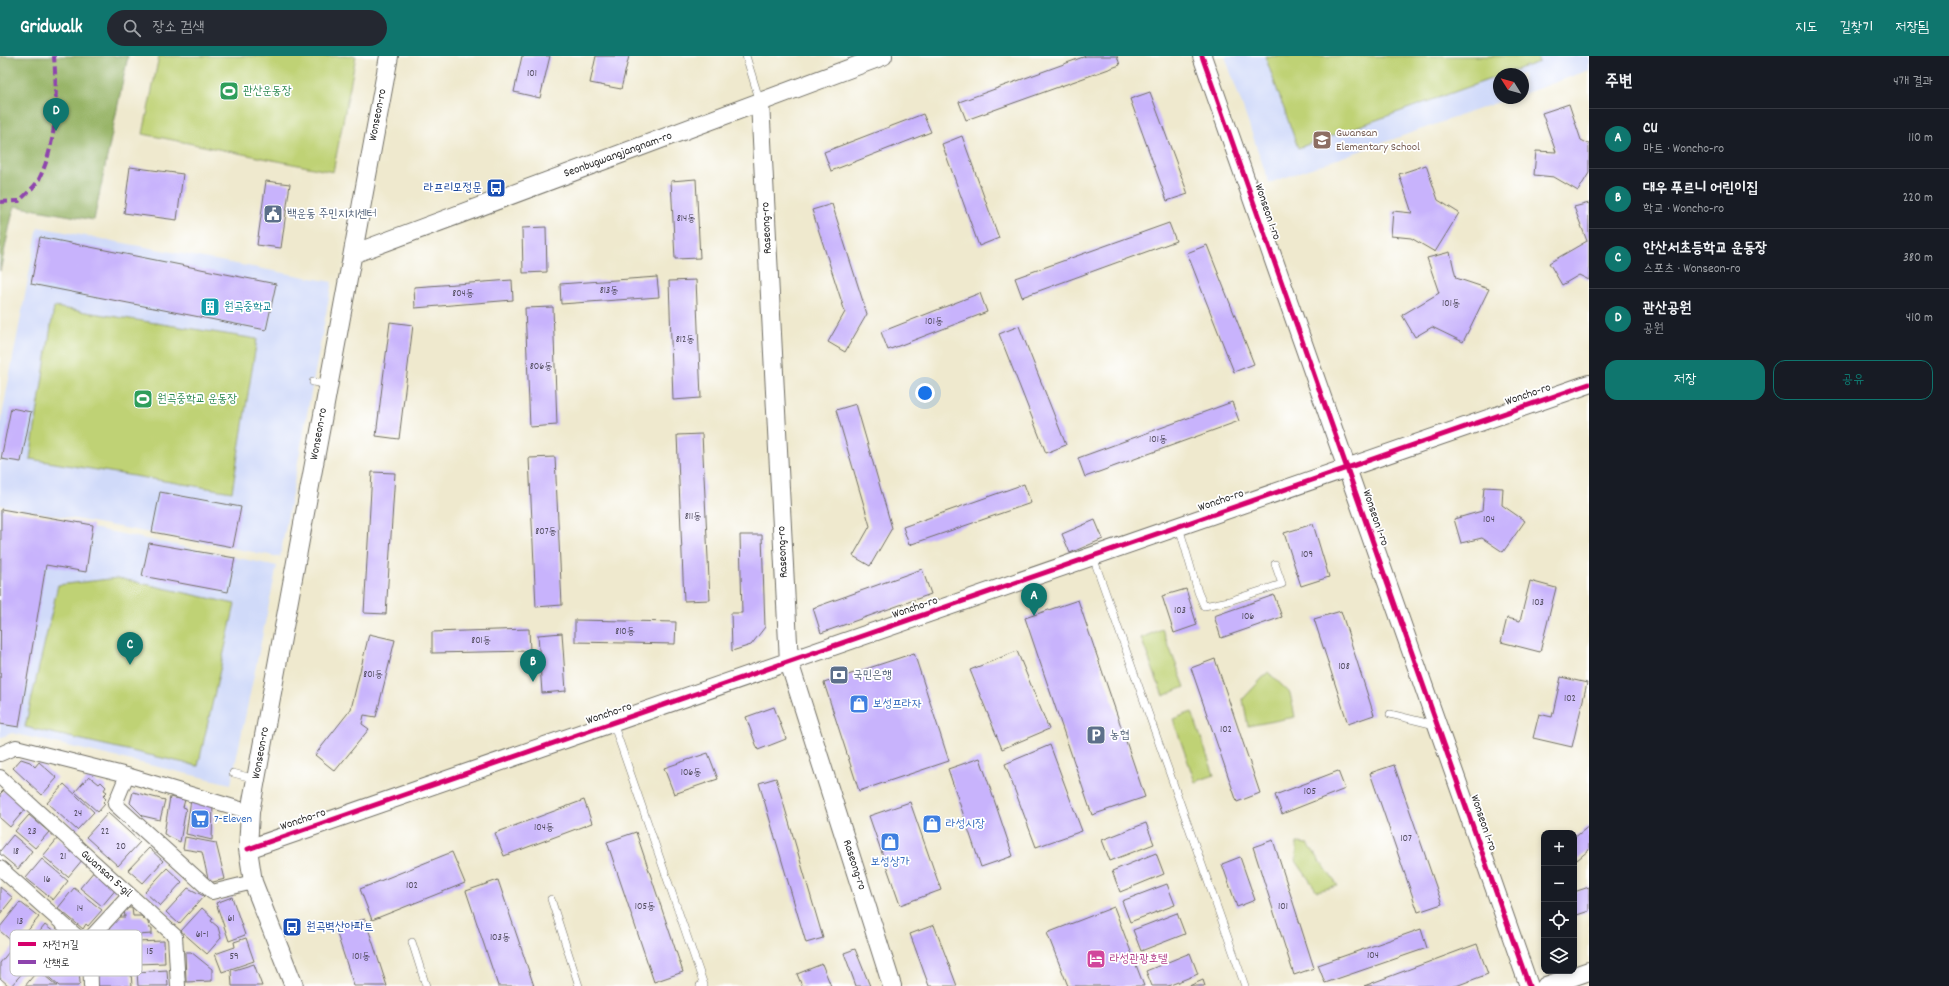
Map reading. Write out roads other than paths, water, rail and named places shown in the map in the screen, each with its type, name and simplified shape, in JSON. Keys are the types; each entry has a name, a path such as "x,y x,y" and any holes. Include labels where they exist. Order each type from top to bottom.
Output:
{"street":[{"name":"Wonseon-ro","path":"294,986 253,882 248,850 250,812 321,383 353,254 390,56"},
{"name":"Seonbugwangjangnam-ro","path":"353,254 883,56"},
{"name":"Wonseon 1-ro","path":"1202,56 1529,986"},
{"name":"Raseong-ro","path":"760,102 789,662 892,986"},
{"name":"Woncho-ro","path":"248,850 1589,384"},
{"path":"0,754 16,746 127,775 250,812"},
{"path":"127,775 115,804 212,892 253,882"},
{"name":"Gwansan 5-gil","path":"0,777 175,936 178,986"},
{"path":"0,868 70,930"},
{"path":"98,930 130,895"},
{"path":"1546,986 1589,971"},
{"path":"91,976 91,986"}],"lane":[{"path":"746,56 760,102"},
{"path":"1179,527 1198,592 1204,606 1229,602 1282,584 1275,564"},
{"path":"1093,556 1244,986"},
{"path":"1390,714 1438,726"},
{"path":"613,723 703,986"},
{"path":"233,774 256,779"},
{"path":"551,899 579,986"},
{"path":"412,942 426,986"}],"place":[{"name":"관산운동장","path":"229,91"},
{"name":"관산공원","path":"56,131"},
{"name":"Gwansan Elementary School","path":"1322,140"},
{"name":"라프리모정문","path":"496,188"},
{"name":"백운동 주민지치센터","path":"273,214"},
{"name":"원곡중학교","path":"210,307"},
{"name":"원곡중학교 운동장","path":"143,399"},
{"name":"CU","path":"1034,616"},
{"name":"안산서초등학교 운동장","path":"130,665"},
{"name":"국민은행","path":"839,675"},
{"name":"대우 푸르니 어린이집","path":"533,682"},
{"name":"보성프라자","path":"859,704"},
{"name":"농협","path":"1096,735"},
{"name":"7-Eleven","path":"200,819"},
{"name":"라성시장","path":"932,824"},
{"name":"보성상가","path":"890,842"},
{"name":"원곡벽산아파트","path":"292,927"},
{"name":"라성관광호텔","path":"1096,959"}]}
